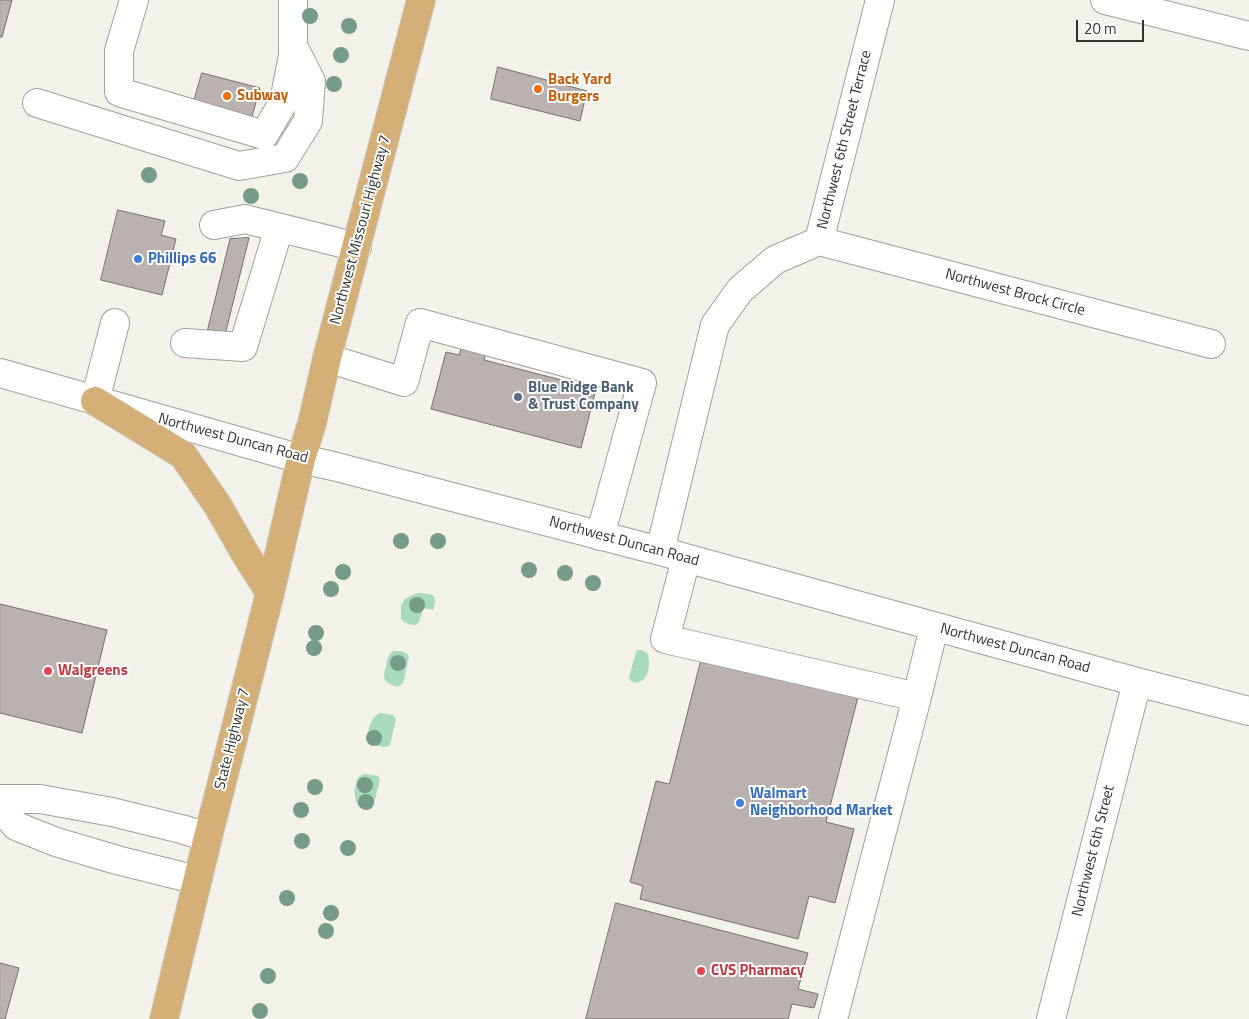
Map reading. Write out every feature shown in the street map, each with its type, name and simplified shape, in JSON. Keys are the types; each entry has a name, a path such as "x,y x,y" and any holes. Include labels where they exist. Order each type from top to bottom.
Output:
{"main road":[{"name":"Northwest Missouri Highway 7","path":"301,459 421,0"},
{"path":"95,401 183,455 218,506 270,593"},
{"name":"State Highway 7","path":"164,1019 197,880 270,593 301,459"}],"street":[{"path":"134,0 119,51 119,92 264,135 284,102 293,56 293,0"},
{"name":"Northwest 6th Street Terrace","path":"880,0 819,241 775,260 740,290 715,325 673,555 665,639 918,697"},
{"path":"1105,0 1249,36"},
{"path":"37,102 239,166 285,158 308,121 311,81 293,46"},
{"path":"214,225 246,219 357,247"},
{"path":"185,343 243,347 279,228"},
{"name":"Northwest Brock Circle","path":"819,241 1211,344"},
{"path":"95,401 115,323"},
{"path":"327,358 404,382 420,323 642,383 600,536"},
{"name":"Northwest Duncan Road","path":"0,373 301,459 673,555 1249,711"},
{"path":"833,1019 918,697 934,627"},
{"name":"Northwest 6th Street","path":"1051,1019 1137,682"},
{"path":"0,799 40,799 58,802 112,812 208,837"},
{"path":"0,808 16,826 56,842 117,860 197,880"}],"green space":[{"path":"417,593 433,595 435,604 433,610 423,608 419,622 416,625 412,625 401,619 401,606 405,599"},
{"path":"637,650 647,653 649,668 642,681 632,682 629,678"},
{"path":"393,651 405,652 409,657 403,683 398,687 387,682 384,677 387,659"},
{"path":"380,713 393,715 396,719 390,745 386,747 377,746 368,740 372,721"},
{"path":"365,774 378,776 380,780 373,807 368,810 358,805 355,793 358,778"}],"building":[{"path":"0,0 12,0 2,37 0,37"},
{"path":"498,67 587,91 580,121 491,99"},
{"name":"Subway","path":"202,73 260,88 251,120 193,105"},
{"name":"Phillips 66","path":"118,210 165,221 161,235 176,239 162,295 101,280"},
{"name":"Phillips 66","path":"249,238 225,335 206,336 230,239"},
{"path":"467,323 492,329 484,360 596,389 581,448 431,409 446,352 459,355"},
{"name":"Walgreens","path":"0,604 107,630 82,733 0,713"},
{"name":"Walmart Neighborhood Market","path":"702,657 858,697 826,822 854,829 835,903 809,896 798,939 640,899 643,886 630,882 656,781 669,784"},
{"name":"CVS Pharmacy","path":"616,903 808,953 798,989 818,994 814,1008 792,1004 788,1019 586,1019"},
{"path":"0,963 19,968 5,1019 0,1019"}],"place":[{"name":"Back Yard Burgers","path":"538,89"},
{"name":"Subway","path":"227,96"},
{"name":"Phillips 66","path":"138,259"},
{"name":"Blue Ridge Bank & Trust Company","path":"518,397"},
{"name":"Walgreens","path":"48,671"},
{"name":"Walmart Neighborhood Market","path":"740,803"},
{"name":"CVS Pharmacy","path":"701,971"}]}
